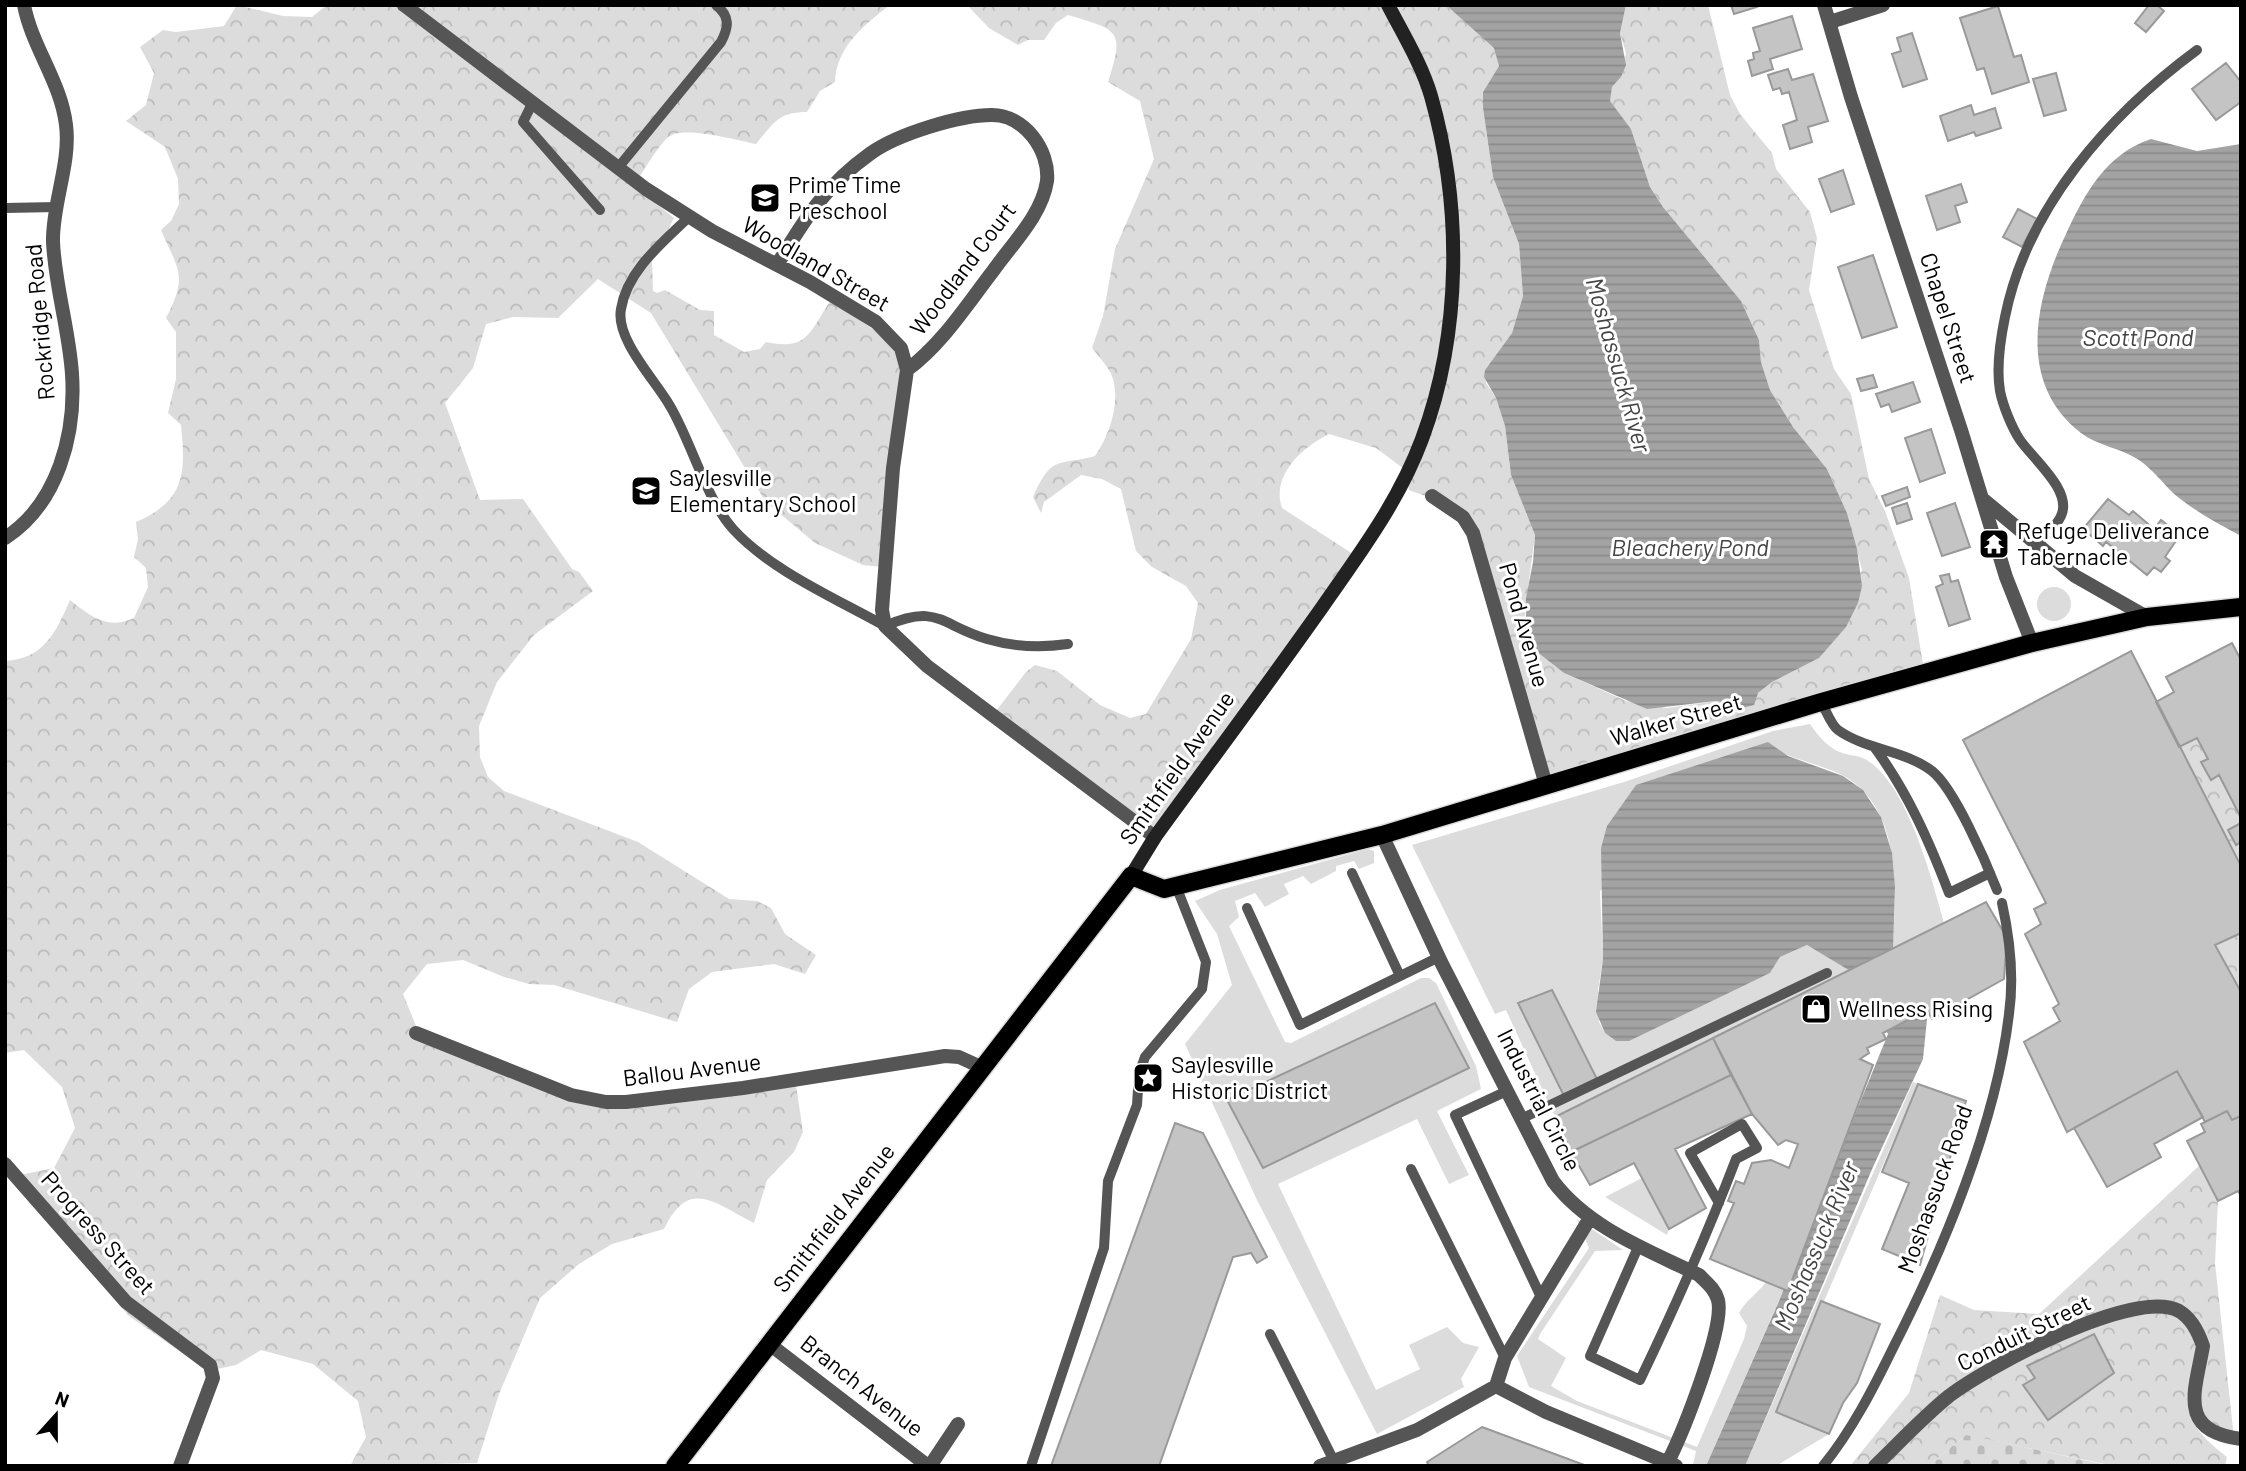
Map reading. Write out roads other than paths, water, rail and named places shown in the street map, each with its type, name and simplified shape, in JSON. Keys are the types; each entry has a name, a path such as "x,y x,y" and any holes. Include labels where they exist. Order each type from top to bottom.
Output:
{"main road":[{"name":"Smithfield Avenue","path":"675,1466 1131,876 1155,837 1383,520 1422,439 1435,397 1453,284 1452,219 1446,155 1430,93 1388,5"},
{"name":"Walker Street","path":"1131,876 1164,889 1382,835 1821,702 2032,643 2147,617 2241,607"}],"street":[{"name":"Rockridge Road","path":"5,538 27,523 55,481 67,439 72,376 53,242 66,128 56,85 24,5"},
{"name":"Woodland Street","path":"404,5 617,169 689,218 876,322 901,348 907,370"},
{"name":"Chapel Street","path":"1824,5 1851,97 1984,500 2006,578 2032,643"},
{"path":"1830,22 1883,5"},
{"name":"Woodland Court","path":"777,265 810,209 835,182 874,151 902,137 962,119 993,115 1012,120 1020,126 1042,149 1046,163 1047,180 1038,207 942,339 907,370"},
{"path":"907,370 893,468 882,610 885,626 927,666 1155,837"},
{"name":"Pond Avenue","path":"1432,496 1463,517 1473,533 1546,785"},
{"path":"1984,500 2074,576 2147,617"},
{"name":"Industrial Circle","path":"1382,835 1439,957 1553,1181 1567,1200 1590,1218"},
{"name":"Ballou Avenue","path":"416,1033 571,1095 606,1102 743,1088 945,1056 959,1057 981,1067"},
{"name":"Progress Street","path":"5,1164 126,1302 210,1365 213,1378 180,1466"},
{"path":"1327,1463 1417,1430 1496,1386 1505,1358 1590,1218 1692,1272 1713,1288 1720,1312 1716,1338 1670,1465 1546,1412 1496,1386"},
{"name":"Conduit Street","path":"1875,1466 1948,1397 1975,1378 2074,1328 2136,1307 2179,1311 2188,1319 2203,1346 2192,1405 2198,1419 2217,1434 2241,1439"},
{"name":"Branch Avenue","path":"768,1343 929,1466"},
{"path":"929,1466 958,1424"}],"lane":[{"path":"617,169 722,42 727,21 726,15 716,5"},
{"path":"2037,545 2061,517 2064,505 2061,492 2018,438 2000,392 2000,339 2010,292 2030,239 2064,184 2100,137 2164,75 2197,50"},
{"path":"532,104 523,122 600,210"},
{"path":"5,208 57,207"},
{"path":"689,218 654,250 627,286 620,312 629,344 671,408 695,462 732,528 770,560 885,626 905,617 924,614 941,617 964,631 1011,645 1044,647 1068,644"},
{"path":"1821,702 1835,729 1875,748 1919,762 1942,779 1953,795 1997,890"},
{"path":"1875,748 1896,776 1924,829 1949,893 1990,873"},
{"path":"1352,873 1400,976"},
{"path":"1031,1466 1104,1248 1108,1181 1137,1105 1139,1074 1145,1057 1202,989 1206,962 1176,886"},
{"name":"Moshassuck Road","path":"1823,1466 1868,1399 1908,1320 1932,1269 1979,1139 2009,1013 2010,949 2002,903"},
{"path":"1247,908 1300,1025 1439,957"},
{"path":"1521,1119 1827,973"},
{"path":"1507,1091 1455,1115 1541,1297"},
{"path":"1639,1245 1590,1356 1640,1380 1692,1272 1719,1203 1736,1159 1757,1148 1742,1124 1690,1153 1719,1203"},
{"path":"1411,1169 1505,1358"},
{"path":"1270,1334 1327,1463"}],"water":[{"name":"Bleachery Pond","path":"1446,5 1626,5 1620,33 1626,65 1621,77 1612,87 1610,101 1631,129 1650,187 1663,207 1741,301 1759,340 1761,362 1770,390 1793,427 1827,469 1847,513 1857,549 1862,586 1858,603 1846,627 1819,658 1772,682 1758,693 1754,705 1734,710 1727,703 1716,701 1647,709 1564,673 1532,648 1526,633 1526,598 1535,535 1511,475 1505,426 1496,398 1484,377 1485,370 1512,333 1523,296 1519,244 1493,177 1483,108 1483,92 1499,66 1494,48"},
{"name":"Scott Pond","path":"2151,139 2197,151 2241,144 2241,536 2181,499 2139,460 2081,433 2060,413 2047,390 2040,365 2040,312 2046,285 2073,219 2089,190 2109,165 2121,154"},
{"name":"Moshassuck River","path":"1768,742 1788,756 1843,776 1863,790 1881,817 1892,853 1895,887 1893,952 1927,1019 1923,1059 1873,1167 1745,1466 1706,1466 1779,1301 1888,1034 1857,975 1807,945 1780,957 1770,973 1629,1041 1616,1041 1605,1033 1596,1012 1603,959 1601,848 1607,826 1636,785"}],"place":[{"name":"Prime Time Preschool","path":"765,198"},
{"name":"Saylesville Elementary School","path":"646,491"},
{"name":"Refuge Deliverance Tabernacle","path":"1994,544"},
{"name":"Wellness Rising","path":"1816,1009"},
{"name":"Saylesville Historic District","path":"1148,1078"}]}
